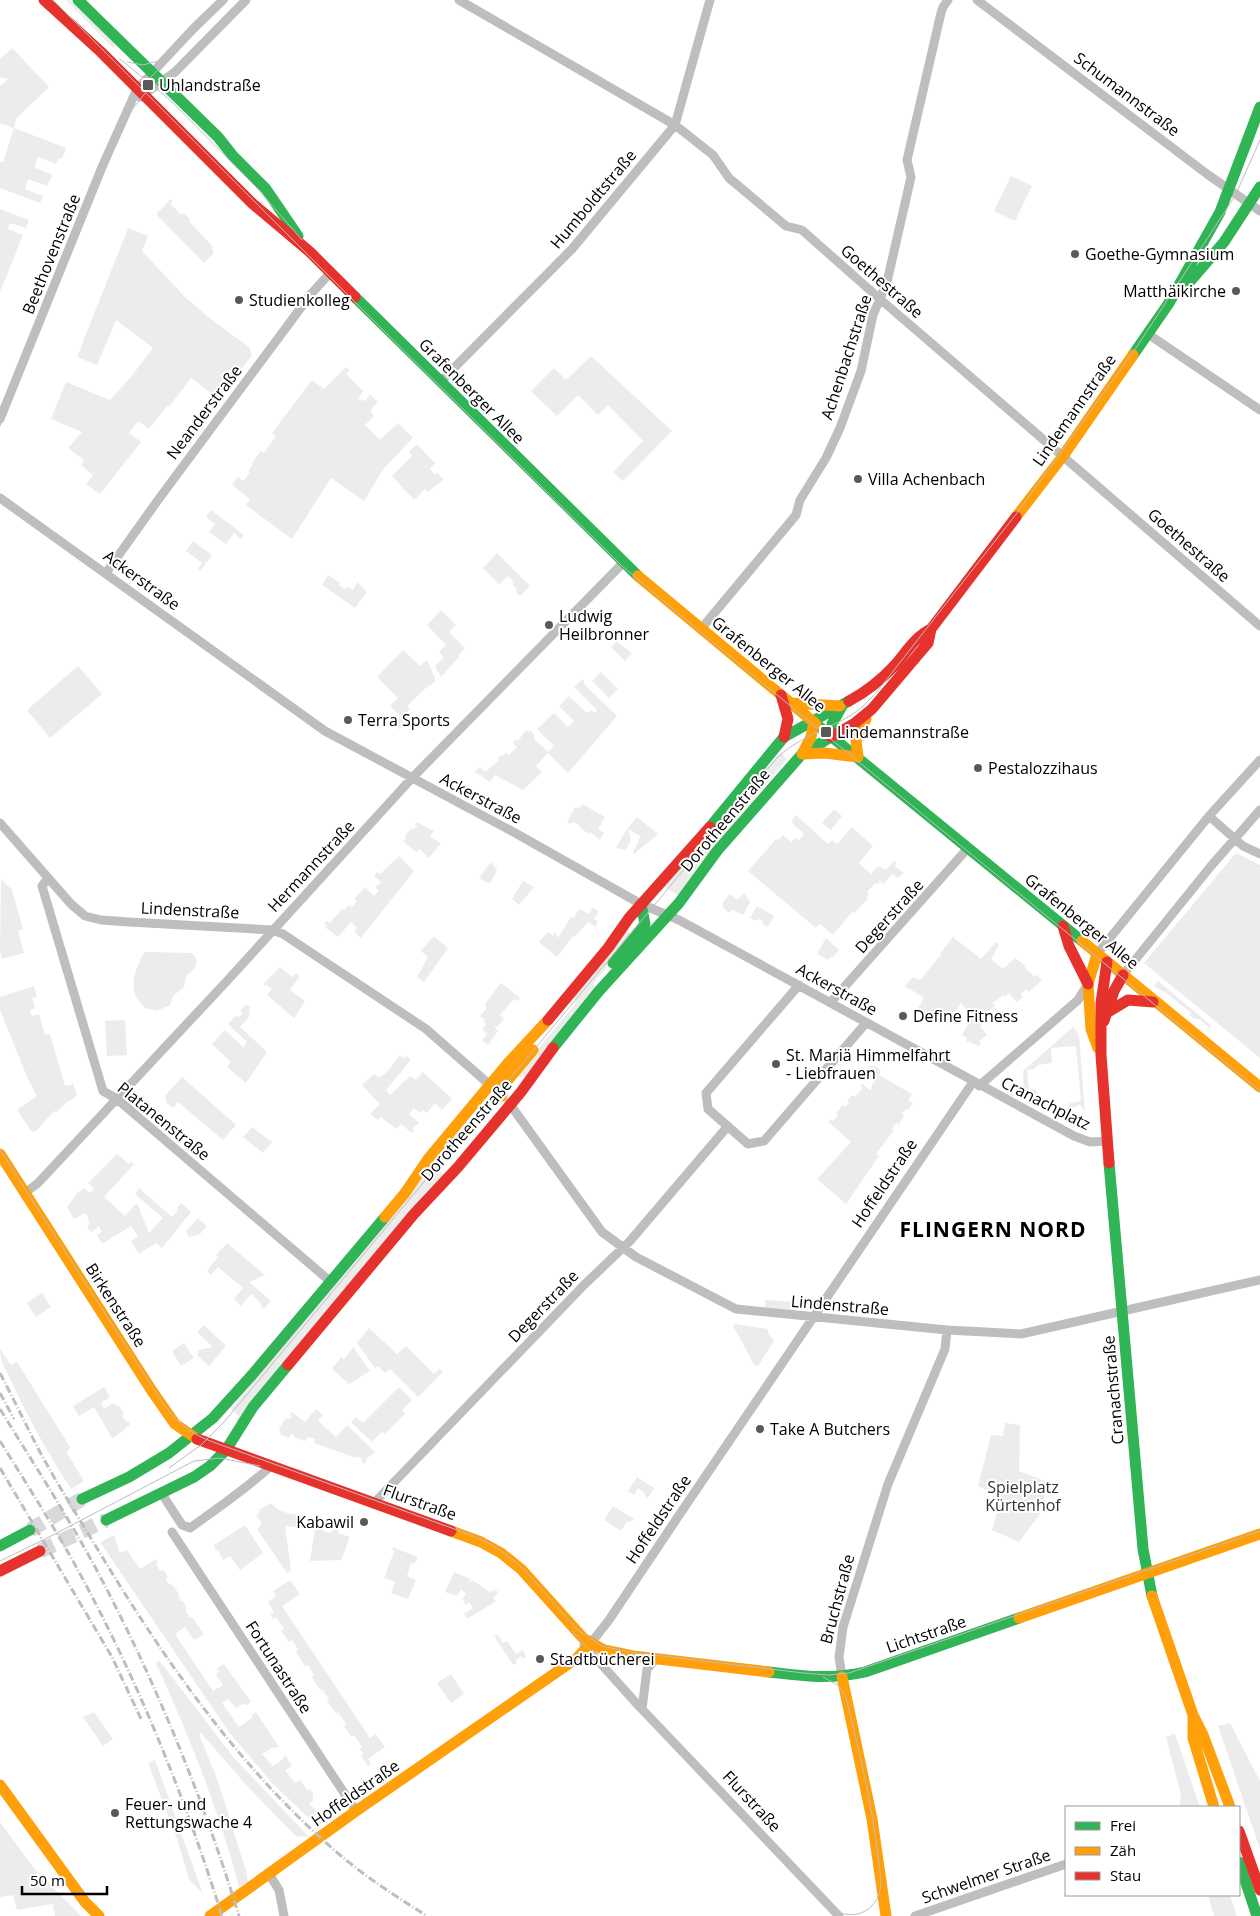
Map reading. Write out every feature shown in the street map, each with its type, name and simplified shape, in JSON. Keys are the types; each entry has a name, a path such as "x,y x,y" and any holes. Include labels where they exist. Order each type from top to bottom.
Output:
{"main road":[{"name":"Grafenberger Allee","path":"44,0 101,52 253,204 310,252 623,563 781,695 1260,1087"},
{"name":"Grafenberger Allee","path":"78,0 218,137 266,189 310,252"},
{"name":"Lindemannstraße","path":"832,736 855,723 872,708 928,643 931,629 1063,456 1148,334 1169,303 1220,212 1260,107"},
{"name":"Lindemannstraße","path":"1169,303 1200,272 1250,204 1260,187"},
{"name":"Lindemannstraße","path":"814,722 873,686 894,666 919,635 931,629"},
{"path":"781,695 788,719 784,737"},
{"path":"791,703 842,706 832,724 832,736"},
{"path":"814,722 811,736 802,754 824,753 857,757 854,741 856,734 872,708"},
{"name":"Dorotheenstraße","path":"82,1499 129,1477 169,1453 192,1437 238,1393 405,1193 428,1159 490,1084 562,1004 608,948 628,918 705,833 784,737 814,722"},
{"name":"Dorotheenstraße","path":"106,1520 162,1494 198,1474 210,1466 226,1450 253,1407 414,1214 458,1167 510,1105 538,1070 554,1044 668,916 707,863 802,754 832,736"},
{"path":"600,991 603,976 645,924 641,904"},
{"name":"Cranachstraße","path":"1063,926 1069,946 1088,984"},
{"name":"Cranachstraße","path":"1097,954 1088,984 1091,1029 1101,1055"},
{"name":"Cranachstraße","path":"1107,962 1100,1003 1102,1025 1101,1055 1143,1549 1153,1599 1193,1715 1203,1735 1230,1806"},
{"name":"Cranachstraße","path":"1102,1025 1108,1012 1114,986 1123,975"},
{"path":"1108,1012 1128,1000 1156,1002"},
{"path":"502,1096 501,1090 503,1086 561,1016 562,1004"},
{"name":"Birkenstraße","path":"0,1154 171,1420 192,1437 226,1450"},
{"name":"Flurstraße","path":"226,1450 481,1542 501,1553 521,1568 588,1646"},
{"path":"0,1546 30,1530"},
{"name":"Lichtstraße","path":"588,1646 621,1654 656,1659 812,1678 842,1677 865,1672 1260,1534"},
{"path":"0,1571 40,1551"},
{"name":"Hoffeldstraße","path":"210,1916 356,1811 562,1669 588,1646"},
{"name":"Bruchstraße","path":"842,1677 872,1819 886,1916"},
{"name":"Cranachstraße","path":"1193,1715 1193,1738 1214,1806"},
{"path":"0,1785 85,1902 99,1916"},
{"path":"1240,1834 1260,1890"},
{"path":"1240,1865 1257,1916"},
{"path":"1240,1882 1252,1916"}],"street":[{"path":"151,73 223,0"},
{"path":"140,92 161,82 175,72 246,0"},
{"name":"Goethestraße","path":"459,0 675,125 713,155 729,178 786,226 802,230 1260,626"},
{"name":"Humboldtstraße","path":"440,382 572,250 675,125 710,0"},
{"name":"Achenbachstraße","path":"701,629 796,515 800,500 826,458 840,428 861,371 873,315 887,282 911,177 907,160 913,132 941,13 948,0"},
{"name":"Schumannstraße","path":"976,0 1229,190 1260,211"},
{"name":"Beethovenstraße","path":"0,419 114,138 125,113 151,73"},
{"name":"Neanderstraße","path":"106,572 311,294 330,273"},
{"path":"1148,334 1260,410"},
{"name":"Ackerstraße","path":"0,498 106,572 325,731 641,904 679,920 799,985 976,1084"},
{"name":"Hermannstraße","path":"25,1193 38,1182 117,1099 412,778 623,563"},
{"path":"1097,954 1209,816 1260,760"},
{"path":"1123,975 1260,810"},
{"path":"1209,816 1243,846 1260,854"},
{"name":"Lindenstraße","path":"0,823 71,904 85,916 101,920 272,930 292,939 426,1030 490,1084"},
{"name":"Degerstraße","path":"830,1003 968,848"},
{"name":"Platanenstraße","path":"48,878 42,886 103,1091 117,1099 331,1282"},
{"name":"Hoffeldstraße","path":"588,1646 609,1620 765,1390 812,1317 976,1084 1078,1000 1088,984"},
{"path":"799,985 706,1093 708,1108 748,1144 764,1141 866,1023"},
{"name":"Cranachplatz","path":"976,1084 1074,1136 1090,1142 1108,1141"},
{"name":"Lindenstraße","path":"502,1096 602,1232 623,1248 654,1267 731,1308 947,1330 1021,1334 1260,1280"},
{"name":"Degerstraße","path":"374,1503 570,1300 623,1248 728,1126"},
{"name":"Bruchstraße","path":"842,1677 839,1652 843,1627 888,1484 945,1349 947,1330"},
{"path":"162,1494 182,1525 190,1528 271,1466"},
{"name":"Fortunastraße","path":"185,1526 182,1536 174,1536 356,1811"},
{"name":"Flurstraße","path":"588,1646 642,1709 839,1916"},
{"path":"642,1709 647,1669 656,1659"},
{"name":"Schwelmer Straße","path":"915,1916 1065,1864"},
{"path":"268,1874 279,1890 284,1916"}],"green space":[{"path":"66,0 69,0 116,45 113,48"},
{"path":"12,48 49,87 16,119 14,128 0,123 0,86 8,79 0,77 0,59"},
{"path":"14,128 66,148 62,159 59,158 56,164 38,157 34,167 52,175 47,186 28,179 25,189 43,196 40,203 0,188 0,162 3,162"},
{"path":"1011,176 1032,186 1015,221 994,211"},
{"path":"171,199 170,204 182,215 184,213 190,219 189,221 213,247 214,253 204,263 156,214"},
{"path":"0,209 29,220 26,228 10,223 8,229 23,235 0,292"},
{"path":"128,228 148,236 142,251 185,297 212,320 249,347 252,355 219,399 191,378 149,429 138,421 129,433 141,442 100,494 86,484 93,475 81,465 84,460 68,448 82,432 51,419 66,382 110,400 153,348 116,320 97,365 77,357"},
{"path":"591,356 672,431 623,481 613,472 643,441 608,405 598,415 578,395 557,416 531,391 554,368 566,380"},
{"path":"346,367 350,370 346,374 363,391 358,399 366,401 370,394 378,402 372,408 371,413 374,416 365,425 380,440 398,423 413,438 384,468 364,501 331,478 292,539 246,505 250,499 232,485 238,477 243,481 250,472 248,471 252,463 261,451 264,453 276,436 272,433 312,380 324,389"},
{"path":"417,444 435,463 430,469 435,475 437,473 444,479 428,492 425,489 414,500 392,476 412,456 409,452"},
{"path":"211,510 244,535 241,539 234,533 226,544 209,532 215,524 206,517"},
{"path":"193,541 212,555 200,571 198,569 202,563 186,551"},
{"path":"497,553 530,586 520,596 512,584 514,582 508,576 499,584 483,568"},
{"path":"328,575 345,589 347,587 353,590 357,582 367,592 355,608 322,585"},
{"path":"441,610 456,625 449,632 465,648 441,677 435,666 444,657 439,652 446,645 427,625"},
{"path":"617,642 632,653 625,661 611,647"},
{"path":"403,650 420,666 427,660 436,681 429,685 407,706 410,709 403,717 407,721 399,729 395,727 400,716 390,706 398,698 377,677"},
{"path":"78,666 102,694 50,738 27,710"},
{"path":"601,672 618,689 609,698 592,681"},
{"path":"582,679 585,685 617,716 568,773 548,753 536,766 542,772 523,790 495,775 490,782 477,773 473,773 480,767 485,772 499,760 498,758 501,755 506,752 509,755 517,747 513,743 516,739 518,741 526,730 528,732 530,730 534,734 534,739 548,752 554,746 537,729 554,713 568,727 574,721 559,706 569,696 587,713 591,710 595,713 597,710 574,687"},
{"path":"781,752 787,759 702,861 678,895 662,886"},
{"path":"582,804 605,817 598,829 604,833 600,840 590,832 589,834 579,827 579,825 567,822 575,807 579,809"},
{"path":"834,809 842,816 831,830 822,823"},
{"path":"796,815 828,844 832,840 837,844 852,827 873,846 859,863 871,874 878,866 886,870 894,861 896,863 895,866 904,873 898,878 892,874 884,884 876,877 880,882 878,884 875,883 867,892 869,894 866,897 868,898 855,913 852,912 833,935 820,924 816,928 748,871 776,839 778,840 783,835 791,842 796,838 799,840 804,834 793,824 792,820"},
{"path":"637,817 658,834 634,854 633,852 640,836 628,829 631,839 626,850 616,848 627,829"},
{"path":"417,822 434,831 430,837 441,843 429,858 420,849 416,852 403,841 411,828 413,830 417,826 415,824"},
{"path":"1236,853 1260,865 1260,1058 1144,963"},
{"path":"399,856 414,871 361,938 354,932 357,928 351,922 338,937 326,928 327,926 324,924 327,921 330,923 342,909 344,910 349,905 352,907 357,901 354,899 365,887 374,896 379,891 375,887 381,882 374,876 377,872 380,874"},
{"path":"491,862 497,870 490,884 479,878"},
{"path":"1,879 12,890 23,929 18,931 24,953 2,959 0,951"},
{"path":"523,881 534,887 519,905 512,899"},
{"path":"744,893 750,902 743,915 732,910 729,913 723,908 723,902 730,894 737,900"},
{"path":"757,906 774,916 768,927 762,924 763,921 758,919 756,921 750,918"},
{"path":"592,907 598,911 594,919 598,922 595,927 588,922 575,937 573,936 557,957 539,942 548,932 553,936 555,932 558,938 571,917 574,918 579,909 590,914"},
{"path":"625,932 635,933 593,984 596,987 526,1077 523,1075 520,1078 517,1074 577,1002 573,998"},
{"path":"434,936 448,948 424,982 417,977 428,957 421,951"},
{"path":"953,937 981,959 996,942 999,945 991,959 1003,969 1015,958 1026,966 1025,968 1035,977 1037,975 1042,980 1029,992 1026,989 1021,994 1023,997 1017,1002 1009,993 993,1003 995,1006 986,1013 990,1018 980,1026 987,1035 979,1041 981,1044 979,1046 966,1041 967,1038 962,1035 972,1017 961,1003 947,1025 932,1017 931,1019 927,1017 928,1015 917,1010 924,998 905,986 913,977 920,980"},
{"path":"826,938 839,950 828,960 817,954"},
{"path":"145,952 192,953 197,960 195,968 186,976 184,987 173,996 170,1005 157,1011 145,1008 135,994 133,984 140,961"},
{"path":"280,967 292,977 296,973 300,976 290,990 305,1001 294,1018 267,995 272,989 264,985"},
{"path":"1158,981 1212,1026 1210,1028 1199,1019 1189,1015 1191,1013 1164,991 1154,986"},
{"path":"501,983 520,998 518,1001 514,999 500,1015 504,1019 498,1026 494,1026 498,1031 488,1045 482,1040 487,1034 482,1029 486,1024 485,1020 480,1016 487,1008 485,1004"},
{"path":"34,986 37,997 32,998 35,1008 30,1010 32,1016 39,1014 45,1035 50,1034 65,1086 73,1084 77,1095 57,1112 54,1111 36,1131 32,1132 17,1110 37,1096 28,1079 0,1010 0,997"},
{"path":"246,1004 250,1007 249,1017 240,1027 267,1052 246,1083 227,1067 231,1062 212,1044 225,1030 243,1047 247,1042 228,1024 235,1016 239,1017 242,1014 241,1010"},
{"path":"125,1020 127,1055 107,1056 105,1021"},
{"path":"1073,1027 1079,1035 1085,1112 1080,1104 1072,1109 1079,1121 1070,1112 1068,1114 1065,1112 1070,1103 1081,1101 1076,1046 1051,1048 1052,1063 1038,1065 1034,1069 1027,1070 1029,1090 1036,1089 1037,1094 1058,1105 1057,1108 1024,1091 1023,1071"},
{"path":"400,1055 404,1059 406,1056 411,1060 386,1090 390,1095 410,1076 416,1080 423,1072 452,1099 442,1110 435,1103 427,1113 422,1110 420,1113 414,1108 409,1114 419,1123 413,1128 412,1133 401,1124 396,1129 381,1117 378,1120 370,1114 380,1104 362,1085 374,1074 379,1078 388,1071"},
{"path":"872,1065 881,1070 879,1075 912,1094 908,1101 913,1103 902,1114 904,1116 899,1124 896,1123 892,1129 894,1130 876,1154 879,1156 846,1204 817,1179 851,1142 828,1122 831,1119 833,1121 838,1115 836,1113 843,1105 845,1107 849,1103 847,1101 852,1095 855,1097 863,1088 860,1085 862,1084 870,1090 874,1082 865,1074"},
{"path":"182,1077 236,1125 223,1140 178,1102 173,1108 167,1103 165,1096"},
{"path":"252,1127 272,1142 263,1153 243,1137"},
{"path":"117,1154 129,1164 131,1162 134,1164 104,1197 125,1216 137,1203 149,1233 163,1218 135,1194 139,1188 172,1217 181,1203 191,1212 162,1248 156,1243 139,1254 131,1241 138,1236 131,1226 102,1244 97,1235 102,1232 99,1226 92,1232 90,1231 87,1226 90,1224 89,1219 85,1213 74,1219 67,1207 78,1192 84,1188 90,1193 94,1189 88,1183"},
{"path":"431,1163 444,1175 238,1421 236,1420 239,1416 231,1409"},
{"path":"198,1218 207,1226 200,1234 189,1237 186,1231"},
{"path":"227,1243 265,1275 249,1282 271,1301 264,1309 261,1307 260,1302 251,1294 241,1306 234,1299 243,1288 218,1267 211,1275 207,1271 218,1257 216,1255"},
{"path":"42,1293 51,1307 36,1317 27,1303"},
{"path":"765,1300 796,1302 797,1310 765,1307"},
{"path":"735,1324 768,1329 768,1333 774,1341 758,1366 755,1366 733,1326"},
{"path":"204,1325 226,1346 209,1366 198,1356 198,1350 213,1347 197,1332"},
{"path":"369,1328 397,1354 406,1346 434,1374 439,1369 443,1372 418,1397 390,1369 385,1373 378,1366 375,1368 357,1343"},
{"path":"184,1343 194,1358 181,1366 172,1351"},
{"path":"353,1347 370,1371 349,1384 332,1369 341,1357 344,1359"},
{"path":"0,1349 11,1365 17,1362 70,1447 67,1453 84,1481 71,1489 47,1451 26,1412 4,1367"},
{"path":"104,1387 110,1397 101,1403 104,1409 113,1403 119,1406 124,1414 122,1416 130,1424 112,1438 94,1407 79,1416 73,1406"},
{"path":"399,1387 412,1400 402,1410 405,1414 385,1434 382,1432 372,1442 351,1422 356,1417 363,1423"},
{"path":"316,1409 323,1415 318,1421 336,1437 347,1425 375,1452 363,1464 361,1458 357,1456 356,1458 314,1443 315,1439 307,1437 306,1441 291,1434 289,1438 281,1435 279,1429 285,1419 292,1417 290,1414 292,1412 305,1422"},
{"name":"Spielplatz Kürtenhof","path":"1005,1423 1020,1425 1019,1471 1048,1482 1040,1514 1019,1542 992,1530 1002,1497 978,1486 991,1435 1003,1436"},
{"path":"637,1477 654,1488 648,1498 638,1488 634,1495 628,1491"},
{"path":"271,1503 280,1510 300,1515 299,1527 285,1526 291,1570 287,1573 257,1529 262,1524 256,1515 260,1512 259,1510"},
{"path":"613,1506 634,1519 630,1522 627,1521 621,1531 604,1520"},
{"path":"316,1522 325,1525 323,1531 330,1533 334,1529 339,1530 338,1533 350,1537 341,1560 310,1561"},
{"path":"245,1525 263,1553 240,1570 230,1556 223,1560 214,1545"},
{"path":"114,1535 120,1553 127,1550 140,1569 156,1559 158,1563 156,1564 160,1571 163,1569 168,1577 165,1579 170,1585 172,1584 179,1594 178,1596 181,1601 183,1601 187,1609 185,1610 190,1618 192,1617 204,1634 194,1640 185,1627 175,1634 213,1691 223,1685 216,1674 219,1671 217,1668 224,1664 251,1702 236,1708 228,1699 222,1703 239,1727 252,1718 252,1715 256,1712 279,1747 272,1748 262,1754 273,1766 282,1760 285,1755 292,1766 285,1770 295,1783 300,1780 307,1790 310,1789 313,1794 313,1801 309,1804 323,1817 320,1829 273,1784 229,1732 100,1542"},
{"path":"392,1547 418,1557 414,1564 411,1563 407,1576 416,1580 408,1599 391,1593 395,1582 384,1578 394,1552"},
{"path":"454,1572 471,1579 468,1583 472,1580 490,1592 497,1589 494,1592 499,1591 493,1598 496,1601 467,1619 464,1614 473,1608 469,1602 466,1605 462,1599 466,1594 461,1590 457,1596 445,1592"},
{"path":"290,1580 300,1594 282,1606 370,1738 376,1734 385,1747 368,1759 371,1764 368,1766 361,1756 363,1754 359,1749 362,1747 354,1735 351,1737 344,1726 346,1724 338,1712 336,1714 327,1701 329,1699 322,1689 320,1690 312,1677 314,1675 308,1665 305,1666 296,1652 298,1650 292,1640 289,1642 281,1631 284,1629 276,1617 273,1619 270,1614 274,1612 268,1602 276,1596 273,1591"},
{"path":"498,1635 503,1643 507,1641 516,1654 523,1650 526,1657 523,1659 521,1656 516,1660 517,1663 513,1665 494,1636"},
{"path":"159,1660 234,1758 309,1837 296,1836 248,1787 201,1733 199,1734 218,1781 246,1871 248,1882 239,1887 222,1830 202,1774 156,1663"},
{"path":"451,1674 464,1694 451,1703 437,1683"},
{"path":"94,1712 113,1739 103,1746 83,1717"},
{"path":"1230,1723 1260,1781 1260,1849 1218,1726"},
{"path":"1175,1734 1200,1806 1179,1806 1181,1795 1166,1737"},
{"path":"155,1760 203,1894 189,1879 177,1839 148,1763"},
{"path":"0,1822 33,1867 81,1916 55,1916 53,1904 17,1910 13,1895 0,1897"},
{"path":"1208,1896 1230,1896 1237,1916 1214,1916"}],"tunnel":[{"path":"30,1530 82,1499"},
{"path":"40,1551 106,1520"}],"tram line":[{"path":"53,0 621,565 1260,1091"},
{"path":"143,85 228,0"},
{"path":"0,426 127,116 146,92 177,68 243,0"},
{"path":"120,59 170,100 257,188 302,240"},
{"path":"127,62 143,65 165,59"},
{"path":"169,1468 201,1445 224,1422 776,759 792,746 854,713 878,690 1017,513 1136,348 1235,196 1260,140"},
{"path":"0,1150 160,1399 182,1425 213,1442 471,1535 489,1544 505,1554 531,1577 579,1631 602,1646 629,1652 803,1673 828,1675 849,1673 1260,1531"},
{"path":"0,1561 194,1461 220,1458 260,1466"},
{"path":"572,1631 826,1905 841,1913 849,1915 858,1914 866,1911 872,1905 880,1890 881,1877 875,1836 865,1777 846,1698 839,1686 823,1677"}],"railway":[{"path":"0,1373 41,1454 95,1545 148,1629 205,1710 236,1749 303,1822 361,1872 427,1916"},
{"path":"0,1393 14,1419"},
{"path":"0,1409 83,1545 137,1650 193,1781 239,1916"},
{"path":"0,1441 69,1554 114,1641 155,1731 191,1823 222,1916"},
{"path":"0,1468 112,1657 142,1721"}],"traffic: fast":[{"path":"78,0 218,137 233,156 266,189 298,236"},
{"path":"1133,355 1169,303 1220,212 1260,107"},
{"path":"1181,292 1224,242 1260,187"},
{"path":"355,297 638,576"},
{"path":"710,827 784,737 849,701"},
{"path":"832,736 832,724 842,706"},
{"path":"816,724 1082,941"},
{"path":"553,1048 599,991 679,903 717,851 802,754 831,737"},
{"path":"613,963 645,924 641,904"},
{"path":"1109,1163 1143,1549 1152,1596"},
{"path":"82,1499 129,1477 169,1453 213,1418 252,1375 385,1217"},
{"path":"106,1520 194,1477 210,1466 226,1450 253,1407 288,1365"},
{"path":"0,1546 30,1530"},
{"path":"769,1672 828,1677 865,1672 1019,1618"},
{"path":"1240,1865 1257,1916"}],"traffic: slow":[{"path":"1016,517 1063,456 1133,355"},
{"path":"638,576 816,724"},
{"path":"791,703 840,706"},
{"path":"858,757 856,741 866,719"},
{"path":"802,754 811,737 814,722"},
{"path":"802,754 825,753 857,757"},
{"path":"1082,941 1260,1087"},
{"path":"1097,954 1088,984 1091,1029 1098,1048"},
{"path":"385,1217 405,1193 428,1159 508,1063 548,1020"},
{"path":"502,1096 501,1090 503,1086 533,1050"},
{"path":"0,1154 152,1391 175,1424 197,1439"},
{"path":"451,1531 481,1542 501,1553 521,1569 583,1638 604,1650 633,1656 769,1672"},
{"path":"1019,1618 1260,1534"},
{"path":"1152,1596 1193,1715 1203,1735 1230,1806"},
{"path":"210,1916 356,1811 577,1658 591,1643"},
{"path":"842,1677 872,1819 886,1916"},
{"path":"1193,1717 1193,1738 1214,1806"},
{"path":"0,1785 85,1902 99,1916"}],"traffic: jam":[{"path":"44,0 101,52 253,204 310,252 355,297"},
{"path":"831,737 855,723 872,709 928,643 931,629 1016,517"},
{"path":"849,701 862,694 879,680 895,665 916,640 931,629"},
{"path":"781,695 788,719 784,737"},
{"path":"548,1020 608,948 629,918 710,827"},
{"path":"1063,926 1069,946 1088,984"},
{"path":"1107,962 1101,1003 1101,1055 1109,1163"},
{"path":"1104,1021 1114,991 1123,975"},
{"path":"1108,1012 1128,1000 1153,1002"},
{"path":"288,1365 414,1214 458,1167 521,1092 553,1048"},
{"path":"197,1439 451,1531"},
{"path":"0,1571 40,1551"},
{"path":"1240,1834 1260,1890"}],"place":[{"name":"Uhlandstraße","path":"148,85"},
{"name":"Goethe-Gymnasium","path":"1075,254"},
{"name":"Matthäikirche","path":"1236,291"},
{"name":"Studienkolleg","path":"239,300"},
{"name":"Villa Achenbach","path":"858,479"},
{"name":"Ludwig Heilbronner","path":"549,625"},
{"name":"Terra Sports","path":"348,720"},
{"name":"Lindemannstraße","path":"826,732"},
{"name":"Pestalozzihaus","path":"978,768"},
{"name":"Define Fitness","path":"903,1016"},
{"name":"St. Mariä Himmelfahrt - Liebfrauen","path":"776,1064"},
{"name":"Take A Butchers","path":"760,1429"},
{"name":"Kabawil","path":"364,1522"},
{"name":"Stadtbücherei","path":"540,1659"},
{"name":"Feuer- und Rettungswache 4","path":"115,1813"}],"district":[{"name":"FLINGERN NORD","path":"993,1229"}]}
